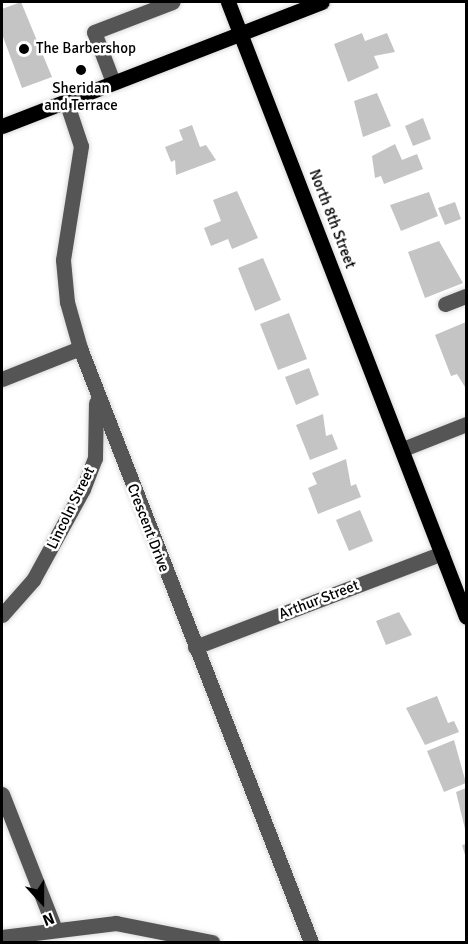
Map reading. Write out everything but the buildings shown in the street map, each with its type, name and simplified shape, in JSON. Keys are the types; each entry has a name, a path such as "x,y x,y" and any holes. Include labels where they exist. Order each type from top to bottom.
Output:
{"main road":[{"name":"North 8th Street","path":"228,2 403,449 466,617"},
{"path":"2,126 322,2"}],"street":[{"path":"113,82 94,32 172,2"},
{"name":"Crescent Drive","path":"66,101 81,146 63,260 66,302 93,386 311,942"},
{"path":"445,304 466,296"},
{"path":"2,379 80,348"},
{"name":"Lincoln Street","path":"2,615 33,580 90,473 97,443 93,386"},
{"path":"403,449 466,424"},
{"name":"Arthur Street","path":"195,647 442,553"},
{"path":"2,794 54,927"},
{"path":"2,937 54,927 139,924 212,942"}],"place":[{"name":"The Barbershop","path":"24,49"},
{"name":"Sheridan and Terrace","path":"81,70"}]}
